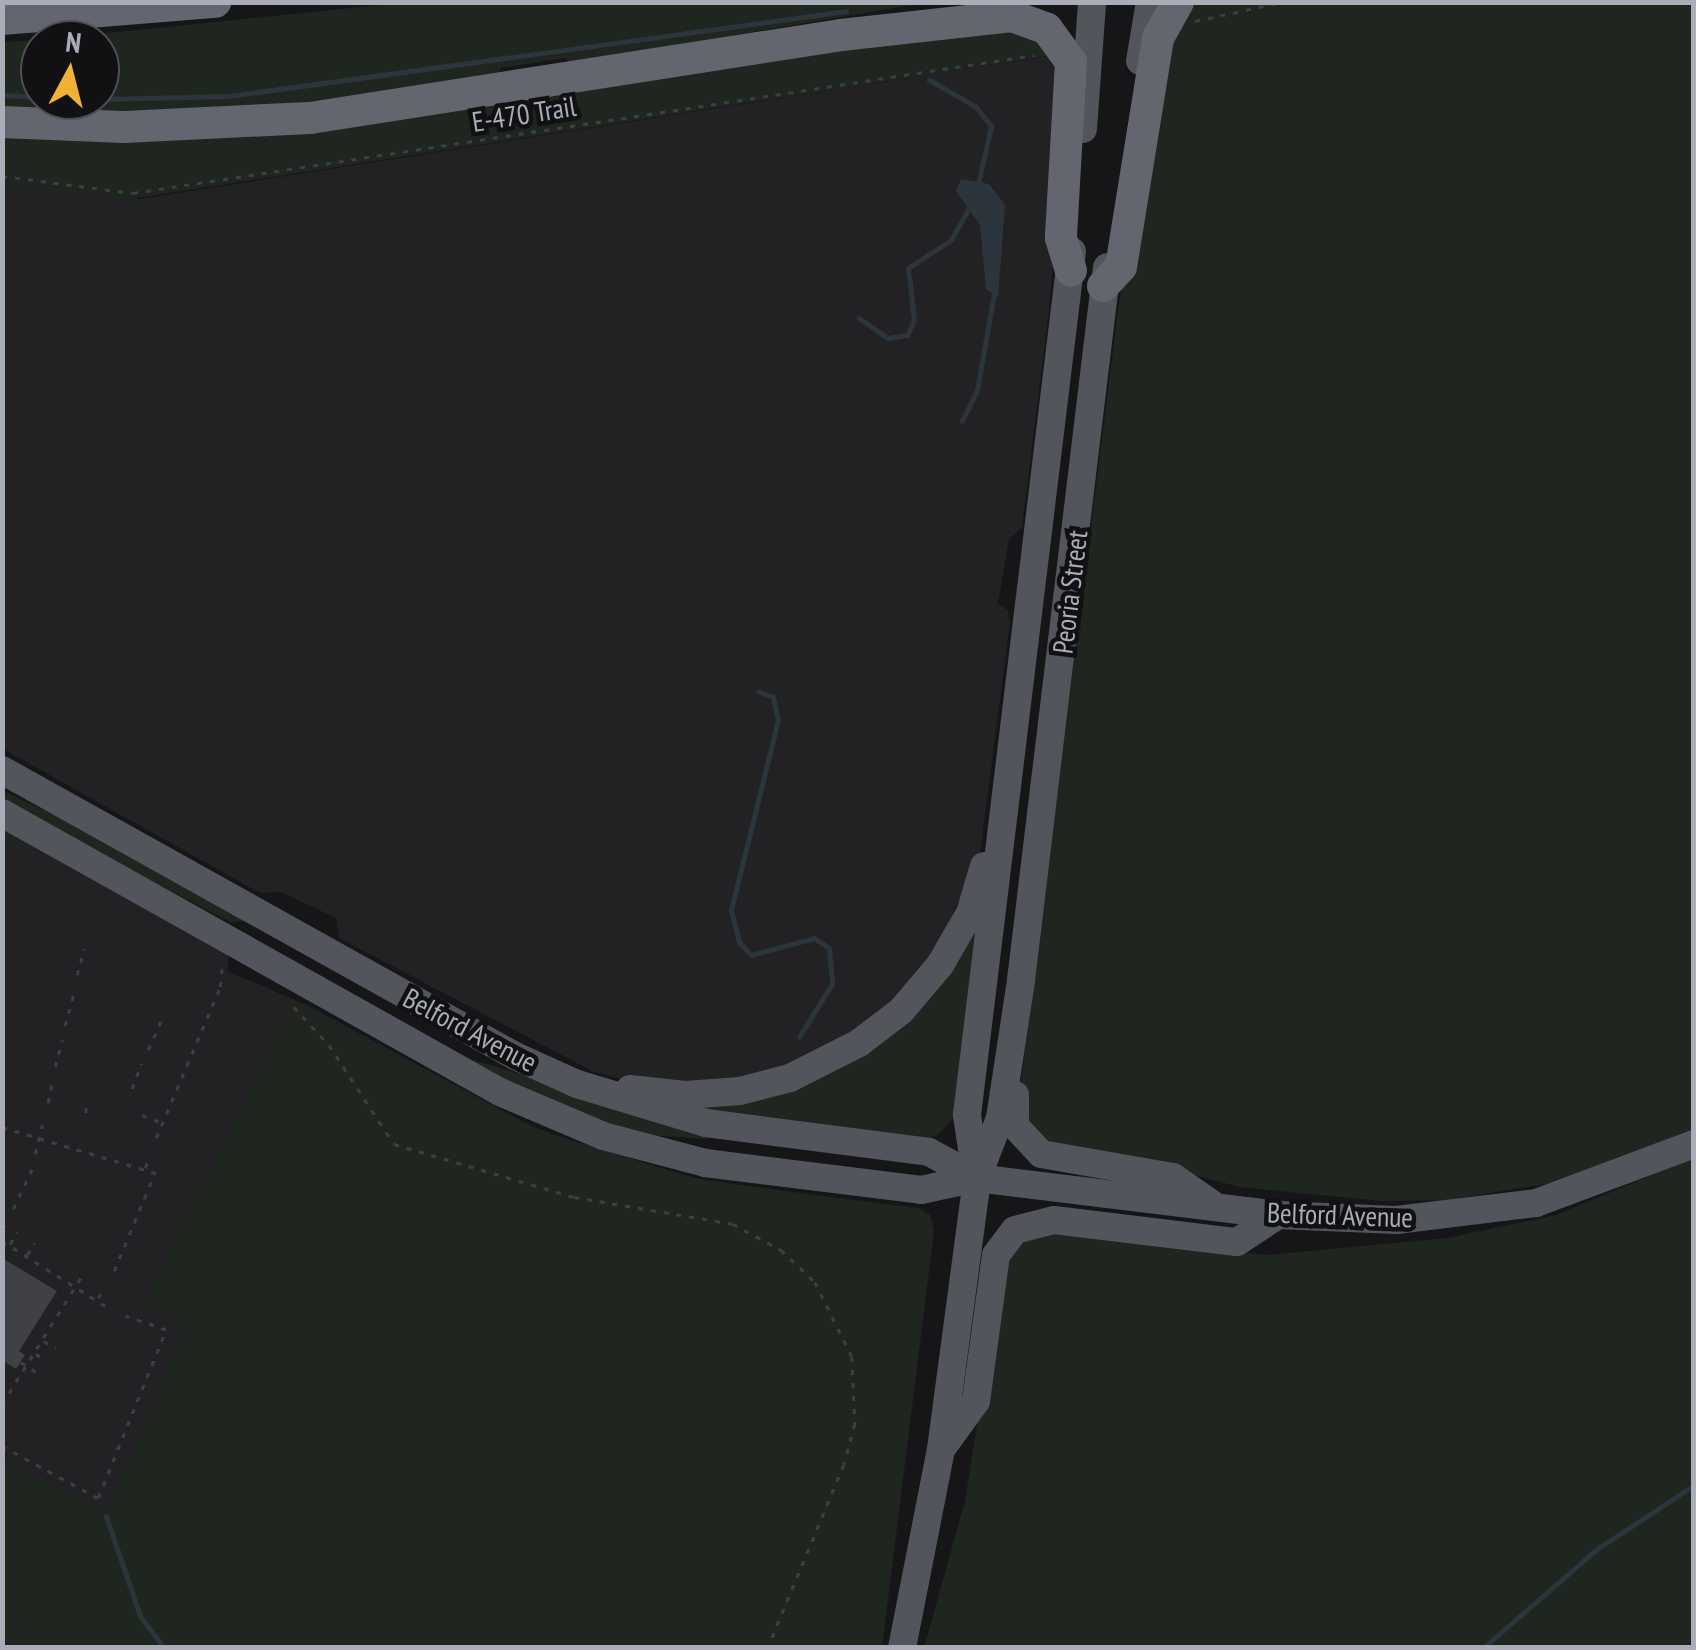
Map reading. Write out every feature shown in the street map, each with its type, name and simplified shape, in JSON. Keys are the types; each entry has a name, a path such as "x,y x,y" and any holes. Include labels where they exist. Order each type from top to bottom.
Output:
{"highway":[{"path":"2,20 215,2"},
{"path":"840,35 871,22 998,2"},
{"path":"1104,286 1121,268 1158,38 1179,8"},
{"path":"2,122 124,127 277,118 503,92 754,48 1005,16 1032,21 1058,37 1073,76 1061,238 1071,270"}],"main road":[{"name":"Peoria Street","path":"977,1178 968,1115 1071,270 1092,2"},
{"name":"Peoria Street","path":"902,1648 941,1449 977,1178 1000,1118 1021,980 1104,286 1150,2"},
{"path":"577,1084 602,1081 685,1095 740,1091 813,1068 887,1023 940,965 970,913 985,862 1000,756 1015,730"},
{"name":"Belford Avenue","path":"2,770 515,1056 577,1084 706,1122 929,1152 977,1178"},
{"name":"Belford Avenue","path":"2,813 479,1082 578,1127 738,1168 921,1190 977,1178 1278,1215 1396,1220 1494,1212 1603,1183 1694,1144"},
{"path":"1021,980 1026,1011 1012,1115 1026,1143 1061,1162 1173,1177 1218,1208"},
{"path":"941,1449 976,1400 994,1260 1015,1230 1054,1220 1238,1242 1278,1215"}],"path":[{"path":"1179,8 1192,22 1282,2"},
{"name":"E-470 Trail","path":"2,176 104,193 150,191 1051,52"},
{"path":"77,975 84,949"},
{"path":"156,1138 220,987 222,968"},
{"path":"65,1026 74,992"},
{"path":"294,1006 322,1037 394,1144 574,1197 733,1224 781,1250 814,1282 852,1357 856,1417 844,1465 768,1648"},
{"path":"148,1050 162,1018"},
{"path":"56,1066 62,1040"},
{"path":"132,1089 141,1064"},
{"path":"48,1102 52,1082"},
{"path":"85,1113 87,1105"},
{"path":"142,1115 161,1123"},
{"path":"35,1154 42,1124"},
{"path":"2,1127 40,1135 162,1175"},
{"path":"145,1169 149,1159"},
{"path":"13,1209 32,1169"},
{"path":"114,1270 154,1174"},
{"path":"9,1245 17,1232"},
{"path":"2,1241 109,1308"},
{"path":"26,1256 34,1243"},
{"path":"2,1404 83,1274"},
{"path":"97,1300 105,1286"},
{"path":"2,1446 98,1498 166,1330 126,1316"},
{"path":"42,1340 56,1348"},
{"path":"34,1352 47,1361"},
{"path":"21,1362 40,1374"}],"shaded area":[{"path":"1189,2 1693,3 1694,1131 1551,1183 1447,1200 1381,1201 1240,1187 1150,1164 1052,1151 1018,1107 1119,303 1159,52"},
{"path":"400,3 924,3 570,63 566,58 500,68 501,75 266,108 120,110 120,32"},
{"path":"1014,22 1055,55 125,200 3,182 2,134 76,140"},
{"path":"20,41 20,112 3,112 2,42"},
{"path":"1055,55 1067,90 1049,310 1022,528 1009,539 998,604 1008,610 1010,623 980,854 927,970 850,1041 735,1084 628,1081 592,1071 339,938 336,918 281,892 260,893 3,749 2,182 140,199"},
{"path":"961,179 989,184 1005,205 998,298 986,289 980,225 956,191"},
{"path":"2,790 96,835 247,921 230,922 3,803"},
{"path":"2,825 229,954 227,971 307,1005 539,1130 694,1178 926,1212 934,1230 882,1647 3,1647"},
{"path":"978,925 956,1115 939,1134 928,1139 734,1118 690,1104 799,1083"},
{"path":"291,1001 509,1117 608,1156 708,1181 918,1208 930,1215 934,1230 882,1647 3,1647 3,1461 108,1511 187,1323 145,1307 197,1184 215,1165"},
{"path":"474,1060 708,1132 707,1139 631,1134 472,1066"},
{"path":"1693,1158 1693,1647 924,1648 965,1501 1004,1252 1045,1228 1267,1255 1447,1238 1556,1215"}],"building":[{"path":"2,1258 57,1291 19,1351 25,1355 16,1369 2,1360"}],"waterway":[{"path":"120,99 229,96 846,11"},
{"path":"929,80 975,106 991,126 978,184"},
{"path":"2,95 20,96"},
{"path":"859,318 888,338 907,335 914,320 908,268 951,240 971,204"},
{"path":"962,421 977,390 994,294"},
{"path":"758,691 773,697 778,720 731,910 739,942 751,955 814,938 829,948 832,984 799,1037"},
{"path":"1483,1648 1597,1549 1694,1485"},
{"path":"106,1516 140,1616 164,1648"}]}
